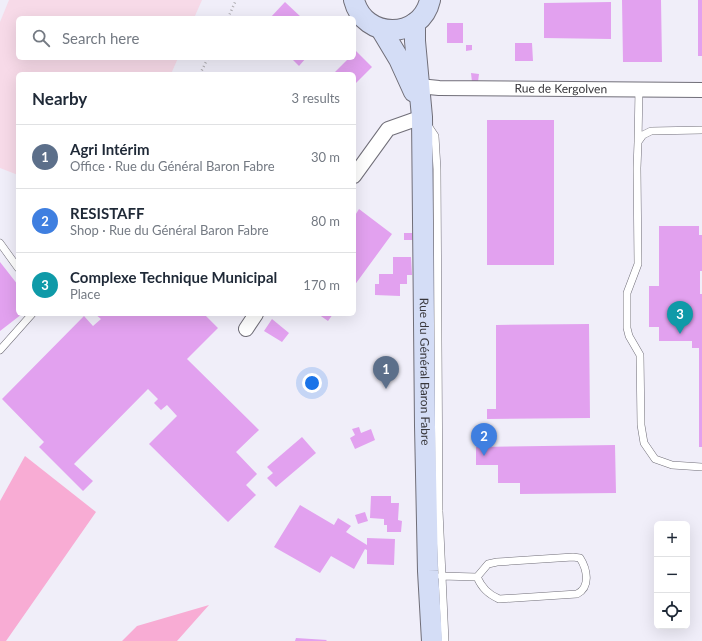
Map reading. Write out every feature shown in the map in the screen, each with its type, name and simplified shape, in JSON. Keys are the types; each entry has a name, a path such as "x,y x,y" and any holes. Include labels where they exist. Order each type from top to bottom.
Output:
{"main road":[{"path":"354,0 355,6 361,16 370,24 381,29 393,31 405,28 415,23 423,15 430,0"},
{"name":"Rue du Général Baron Fabre","path":"415,23 415,41 421,102 425,426 428,571 432,641"},
{"name":"Rue du Général Baron Fabre","path":"381,29 399,59 413,89 421,102"}],"street":[{"name":"Rue de Kergolven","path":"421,102 439,88 702,90"},
{"path":"356,173 388,128 421,102"},
{"path":"246,329 255,316"}],"lane":[{"path":"639,89 637,168 638,264 627,293 627,328 629,336 640,355 642,392 641,425 644,443 654,459 672,465 702,467"},
{"path":"421,102 435,136 437,169 439,511 445,641"},
{"path":"638,142 643,135 651,131 702,130"},
{"path":"0,243 16,265"},
{"path":"0,350 30,316"},
{"path":"573,557 580,558 584,565 586,572 586,585 582,591 577,594 499,599 489,595 480,585 477,578 488,564 497,562 573,557"},
{"path":"441,576 477,578"}],"path":[{"path":"229,16 236,0"},
{"path":"201,72 207,60"}],"shaded area":[{"path":"0,0 702,0 702,641 0,641"},
{"path":"9,0 202,0 195,16 16,16 16,60 177,60 172,72 16,72 16,174 0,168 0,22"},
{"path":"25,456 96,512 6,641 0,641 0,501"},
{"path":"209,605 177,641 122,641 137,626"}],"building":[{"path":"622,0 661,0 662,62 623,62"},
{"path":"698,0 702,0 702,56 698,56"},
{"path":"285,2 300,16 272,16"},
{"path":"611,2 611,39 544,38 544,3"},
{"path":"447,23 463,23 463,43 447,43"},
{"path":"515,43 532,43 533,61 515,61"},
{"path":"466,45 472,45 472,50 466,51"},
{"path":"356,51 372,67 356,83 356,72 335,72 347,60 356,60"},
{"path":"293,60 304,60 299,66"},
{"path":"471,73 479,74 478,82 472,82"},
{"path":"487,120 554,120 554,265 487,265"},
{"path":"359,209 392,234 356,283 356,214"},
{"path":"659,226 699,226 699,235 702,235 702,271 700,271 700,294 702,294 702,447 699,447 699,348 692,348 692,341 659,341 659,327 649,327 649,286 659,286"},
{"path":"404,233 412,233 412,240 404,240"},
{"path":"393,257 411,257 412,275 407,275 407,284 400,284 400,296 375,295 375,284 379,284 379,274 393,274"},
{"path":"0,262 16,282 16,316 19,316 0,331"},
{"path":"84,316 93,326 101,319 97,316 206,316 218,328 187,359 259,430 236,452 257,474 246,485 256,495 228,522 149,444 177,416 167,405 161,410 154,403 158,399 148,389 74,464 93,481 83,491 39,447 44,442 2,399"},
{"path":"321,316 332,316 328,321"},
{"path":"272,319 289,333 282,342 264,331"},
{"path":"589,324 590,418 487,419 487,409 496,409 496,325"},
{"path":"359,427 361,433 371,429 375,440 355,449 350,438 355,435 352,429"},
{"path":"302,437 316,453 276,487 267,478 273,473 267,467"},
{"path":"615,445 616,493 520,494 520,483 498,483 498,465 476,465 476,447"},
{"path":"371,496 391,496 391,503 399,503 398,520 402,521 401,532 387,532 387,525 384,525 384,519 370,518"},
{"path":"300,505 334,525 338,518 351,526 346,532 367,545 367,538 395,539 394,565 367,564 367,550 365,549 354,569 331,556 320,573 274,547"},
{"path":"365,512 368,521 358,524 355,515"},
{"path":"296,638 327,640 295,641"}],"place":[{"name":"Complexe Technique Municipal","path":"680,334"},
{"name":"Agri Intérim","path":"386,389"},
{"name":"RESISTAFF","path":"484,456"}]}
